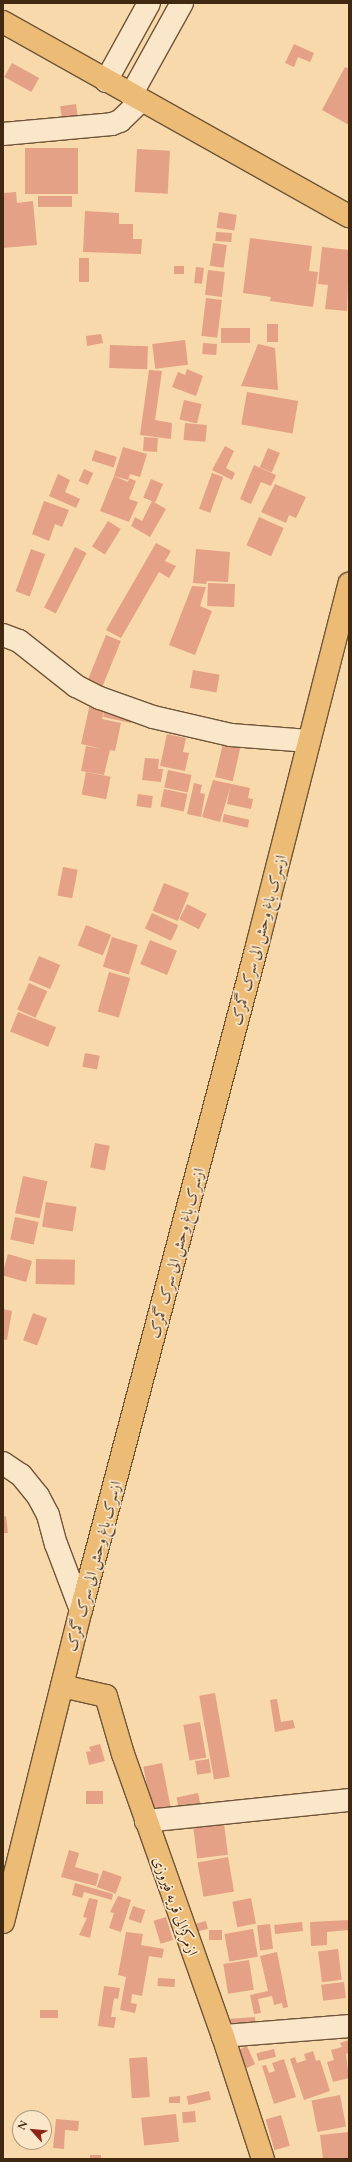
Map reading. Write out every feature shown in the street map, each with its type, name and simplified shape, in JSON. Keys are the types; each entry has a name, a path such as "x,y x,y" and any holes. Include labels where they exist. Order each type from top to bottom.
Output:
{"main road":[{"path":"3,22 136,98 349,216"},
{"name":"ازسرک باغ وحش الی سرک گمرک","path":"3,1922 7,1892 349,584"},
{"name":"ازمرکزالی قریه فیروزی","path":"62,1686 106,1696 146,1821 223,2036 263,2159"}],"street":[{"path":"106,81 149,3"},
{"path":"3,134 112,124 120,121 136,98 182,3"},
{"path":"3,635 19,641 76,686 100,698 153,717 231,735 309,741"},
{"path":"3,1463 21,1476 42,1502 81,1610"},
{"path":"146,1821 349,1800"},
{"path":"223,2036 349,2026"}],"building":[{"path":"294,44 314,53 310,62 298,57 294,67 285,63"},
{"path":"12,63 39,78 31,92 4,77"},
{"path":"345,67 349,69 349,125 322,110"},
{"path":"76,104 78,118 62,120 60,106"},
{"path":"25,148 78,148 78,194 25,194"},
{"path":"137,149 170,151 168,194 135,192"},
{"path":"16,192 17,203 33,201 37,245 3,248 3,193"},
{"path":"38,196 72,196 72,207 38,207"},
{"path":"85,211 119,213 119,224 133,224 133,239 142,239 141,254 83,252"},
{"path":"219,212 237,215 234,231 216,228"},
{"path":"216,232 232,233 231,242 215,241"},
{"path":"250,238 312,246 309,271 318,272 313,307 270,301 271,297 243,293"},
{"path":"213,243 227,245 224,268 210,266"},
{"path":"322,247 349,250 347,311 325,309 328,285 318,284"},
{"path":"79,258 89,258 89,282 79,282"},
{"path":"174,266 184,266 184,274 174,274"},
{"path":"196,267 204,268 202,284 194,283"},
{"path":"208,270 225,272 222,297 205,295"},
{"path":"206,298 222,300 217,338 201,336"},
{"path":"267,324 278,324 278,342 267,342"},
{"path":"221,328 250,328 250,343 221,343"},
{"path":"101,334 103,343 87,346 86,336"},
{"path":"185,340 188,365 155,369 152,344"},
{"path":"203,343 217,344 216,355 202,354"},
{"path":"258,344 275,348 278,390 241,386"},
{"path":"110,345 148,346 147,369 109,368"},
{"path":"187,369 203,376 196,396 172,387 178,372 185,375"},
{"path":"149,370 162,371 155,420 172,423 171,439 140,435"},
{"path":"247,392 298,401 292,434 241,424"},
{"path":"184,400 202,404 197,424 180,419"},
{"path":"185,423 207,425 205,442 184,440"},
{"path":"144,437 158,438 157,452 143,451"},
{"path":"225,446 234,451 226,468 235,473 232,480 212,470"},
{"path":"123,447 147,454 140,477 130,474 128,480 114,476"},
{"path":"268,448 280,453 272,472 260,467"},
{"path":"95,450 117,457 113,468 92,460"},
{"path":"254,465 276,475 271,486 261,482 251,504 240,499"},
{"path":"84,469 93,473 88,485 79,481"},
{"path":"212,473 223,477 210,513 199,509"},
{"path":"58,474 70,480 65,492 80,499 76,508 49,496"},
{"path":"114,476 128,482 129,478 136,481 129,499 138,502 129,522 100,511"},
{"path":"151,479 163,484 155,502 143,497"},
{"path":"275,484 306,497 296,518 289,515 286,523 261,512"},
{"path":"44,501 69,510 62,527 55,524 49,541 32,534"},
{"path":"152,501 166,509 150,537 131,526 135,517 142,521"},
{"path":"259,517 284,528 271,556 246,545"},
{"path":"108,521 121,529 105,554 92,546"},
{"path":"156,543 171,551 165,561 176,566 169,578 159,572 121,638 106,630"},
{"path":"75,547 87,553 56,613 44,608"},
{"path":"31,549 45,554 30,596 16,591"},
{"path":"196,549 230,552 228,582 207,581 206,584 193,583"},
{"path":"208,583 235,584 234,607 207,606"},
{"path":"192,586 206,587 200,606 212,611 195,655 169,645"},
{"path":"106,635 121,641 102,688 87,682"},
{"path":"193,670 220,675 216,692 190,688"},
{"path":"90,704 105,707 102,719 121,723 115,751 110,750 104,775 81,771 86,746 103,749 81,744"},
{"path":"106,704 132,715 131,723 103,717"},
{"path":"167,734 186,738 183,752 189,753 185,771 160,766"},
{"path":"223,743 241,747 233,781 215,777"},
{"path":"145,758 159,759 158,769 163,769 161,782 142,780"},
{"path":"168,770 191,775 188,793 164,788"},
{"path":"86,772 111,777 106,799 82,795"},
{"path":"213,780 250,788 248,798 253,799 251,809 227,804 230,788 220,822 202,817"},
{"path":"194,783 202,785 200,793 205,794 201,817 187,814"},
{"path":"164,789 187,794 184,812 160,807"},
{"path":"138,794 153,796 151,808 136,806"},
{"path":"224,814 249,820 248,828 222,822"},
{"path":"63,867 78,870 72,898 57,895"},
{"path":"164,883 189,893 178,921 153,911"},
{"path":"187,904 207,914 199,929 179,919"},
{"path":"152,913 178,925 171,941 145,928"},
{"path":"86,925 111,935 103,956 78,945"},
{"path":"112,937 138,945 129,975 103,967"},
{"path":"150,940 177,951 167,975 140,964"},
{"path":"39,956 60,965 50,989 29,980"},
{"path":"109,972 130,978 119,1017 98,1011"},
{"path":"29,983 47,991 35,1018 17,1009"},
{"path":"18,1012 56,1027 48,1047 10,1031"},
{"path":"85,1053 100,1056 97,1070 82,1067"},
{"path":"95,1143 110,1146 105,1170 90,1168"},
{"path":"23,1176 47,1181 40,1218 15,1213"},
{"path":"46,1202 77,1207 73,1232 42,1227"},
{"path":"15,1217 38,1222 34,1244 10,1239"},
{"path":"8,1254 32,1261 26,1282 3,1275"},
{"path":"36,1259 75,1260 75,1285 36,1284"},
{"path":"3,1309 12,1311 7,1340 3,1339"},
{"path":"33,1313 47,1318 37,1345 23,1340"},
{"path":"6,1516 8,1533 3,1533 3,1517"},
{"path":"215,1693 230,1777 214,1779 199,1696"},
{"path":"277,1699 281,1722 293,1720 295,1728 275,1732 270,1700"},
{"path":"200,1722 206,1757 190,1760 183,1725"},
{"path":"100,1744 105,1761 89,1765 86,1752 91,1751 89,1747"},
{"path":"209,1759 211,1773 197,1775 195,1761"},
{"path":"162,1763 171,1811 153,1815 143,1767"},
{"path":"86,1791 103,1791 103,1804 86,1804"},
{"path":"198,1793 201,1807 179,1811 176,1798"},
{"path":"224,1823 228,1855 197,1859 193,1827"},
{"path":"69,1850 79,1853 75,1867 99,1874 96,1886 61,1877"},
{"path":"228,1857 234,1891 204,1897 197,1862"},
{"path":"103,1870 122,1877 116,1894 97,1887"},
{"path":"75,1883 113,1894 112,1900 84,1892 82,1898 72,1895"},
{"path":"118,1896 131,1900 121,1932 109,1928 114,1913 110,1912"},
{"path":"89,1898 98,1900 90,1938 79,1935 87,1918 83,1917"},
{"path":"251,1898 256,1924 237,1927 232,1902"},
{"path":"133,1906 145,1910 141,1923 129,1919"},
{"path":"166,1917 173,1940 161,1944 154,1921"},
{"path":"349,1920 349,1930 327,1932 327,1945 311,1946 310,1922"},
{"path":"206,1921 208,1929 195,1932 193,1924"},
{"path":"302,1922 303,1931 275,1934 274,1925"},
{"path":"270,1924 273,1949 260,1950 257,1926"},
{"path":"253,1929 258,1957 229,1962 224,1934"},
{"path":"209,1930 222,1930 222,1940 209,1940"},
{"path":"126,1932 143,1934 141,1945 164,1949 162,1958 149,1956 142,1996 132,1994 131,2003 137,2004 135,2013 120,2010 126,1977 118,1975"},
{"path":"338,1949 342,1980 322,1982 318,1951"},
{"path":"277,1952 288,2007 283,2008 282,2003 274,2005 272,1996 258,1999 261,2013 254,2014 250,1995 268,1991 260,1956"},
{"path":"249,1960 254,1990 228,1994 223,1964"},
{"path":"158,1978 175,1979 175,1987 158,1986"},
{"path":"344,1982 346,1998 323,2001 321,1985"},
{"path":"104,1986 120,1988 118,1999 114,1998 111,2017 116,2017 114,2028 98,2026"},
{"path":"40,2010 58,2010 58,2018 40,2018"},
{"path":"255,2017 256,2030 231,2032 230,2019"},
{"path":"349,2040 349,2053 346,2054 349,2078 333,2082 327,2062 334,2060 331,2050 342,2047 340,2043"},
{"path":"247,2046 255,2064 245,2069 237,2050"},
{"path":"274,2049 276,2057 258,2061 257,2053"},
{"path":"313,2051 316,2061 320,2060 330,2091 304,2100 290,2059 295,2057 297,2063 306,2060 304,2054"},
{"path":"147,2057 150,2097 132,2098 129,2058"},
{"path":"284,2059 296,2097 274,2104 262,2066 266,2065 269,2073 275,2071 272,2063"},
{"path":"209,2091 211,2100 189,2105 187,2096"},
{"path":"340,2095 346,2126 318,2132 312,2101"},
{"path":"180,2096 180,2103 169,2103 169,2097"},
{"path":"195,2111 196,2122 183,2123 182,2112"},
{"path":"176,2114 179,2142 144,2146 141,2118"},
{"path":"281,2115 290,2146 274,2150 266,2119"},
{"path":"56,2119 79,2121 78,2131 65,2130 64,2149 53,2148"},
{"path":"349,2132 349,2159 323,2159 320,2135"},
{"path":"90,2155 101,2155 101,2159 90,2159"}]}
